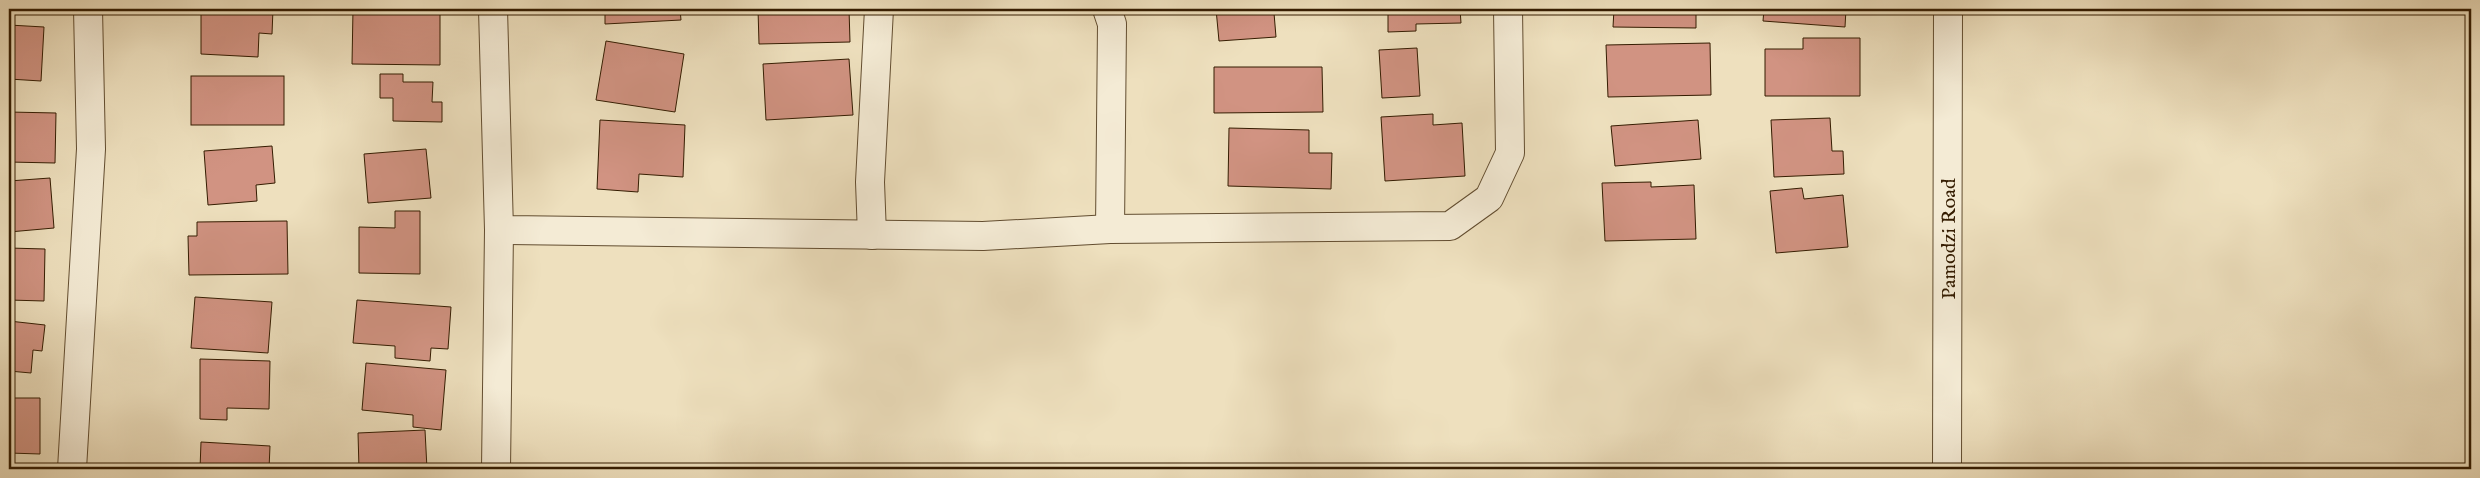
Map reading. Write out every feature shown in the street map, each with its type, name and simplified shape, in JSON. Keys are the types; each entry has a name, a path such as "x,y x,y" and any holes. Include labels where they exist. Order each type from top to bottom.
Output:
{"street":[{"path":"72,469 91,149 88,9"},
{"path":"493,9 499,230 496,469"},
{"path":"872,235 870,182 879,9"},
{"path":"1107,9 1112,24 1110,229"},
{"path":"499,230 983,236 1110,229 1450,226 1489,198 1510,153 1508,9"},
{"name":"Pamodzi Road","path":"1947,469 1948,9"}],"building":[{"path":"201,9 273,9 272,34 259,33 258,57 201,54"},
{"path":"353,9 440,9 440,65 352,64"},
{"path":"605,9 680,9 681,20 605,24"},
{"path":"758,9 849,9 850,42 759,44"},
{"path":"1216,9 1260,9 1261,14 1274,13 1276,37 1219,41"},
{"path":"1388,9 1460,9 1461,23 1416,24 1416,31 1388,32"},
{"path":"1614,9 1696,9 1696,28 1613,27"},
{"path":"1764,9 1846,9 1845,27 1763,21"},
{"path":"9,25 44,27 41,81 9,79"},
{"path":"1803,38 1860,38 1860,96 1765,96 1765,49 1803,49"},
{"path":"606,41 684,54 675,112 596,100"},
{"path":"1710,43 1711,95 1608,97 1606,45"},
{"path":"1417,48 1420,96 1382,98 1379,50"},
{"path":"849,59 853,115 766,120 763,64"},
{"path":"1214,67 1322,67 1323,112 1214,113"},
{"path":"380,74 403,74 403,82 433,82 432,102 442,102 442,122 393,121 393,98 380,98"},
{"path":"191,76 284,76 284,125 191,125"},
{"path":"9,112 56,113 55,163 9,162"},
{"path":"1433,114 1433,125 1462,123 1465,176 1385,181 1381,117"},
{"path":"1830,118 1832,151 1843,151 1844,174 1774,177 1771,120"},
{"path":"600,120 685,125 683,177 639,174 638,192 597,189"},
{"path":"1698,120 1701,159 1615,166 1611,126"},
{"path":"1229,128 1309,130 1309,153 1332,153 1331,189 1228,186"},
{"path":"272,146 275,183 256,185 257,201 208,205 204,151"},
{"path":"426,149 431,198 368,203 364,154"},
{"path":"50,178 54,228 9,232 9,181"},
{"path":"1651,182 1651,187 1694,185 1696,239 1605,241 1602,183"},
{"path":"1802,188 1804,199 1843,195 1848,247 1776,253 1770,191"},
{"path":"395,211 420,211 420,274 359,273 359,227 395,228"},
{"path":"287,221 288,274 189,275 188,236 197,236 197,222"},
{"path":"9,248 45,249 44,301 9,300"},
{"path":"195,297 272,302 268,353 191,348"},
{"path":"357,300 451,307 448,349 431,348 430,361 395,358 395,346 353,343"},
{"path":"9,321 45,325 42,351 33,350 31,373 9,371"},
{"path":"200,359 270,361 269,409 227,408 227,420 200,419"},
{"path":"366,363 446,370 441,430 413,427 413,415 362,410"},
{"path":"9,398 40,398 40,454 9,453"},
{"path":"425,430 427,469 359,469 358,433"},
{"path":"201,442 270,446 269,469 200,469"}]}
